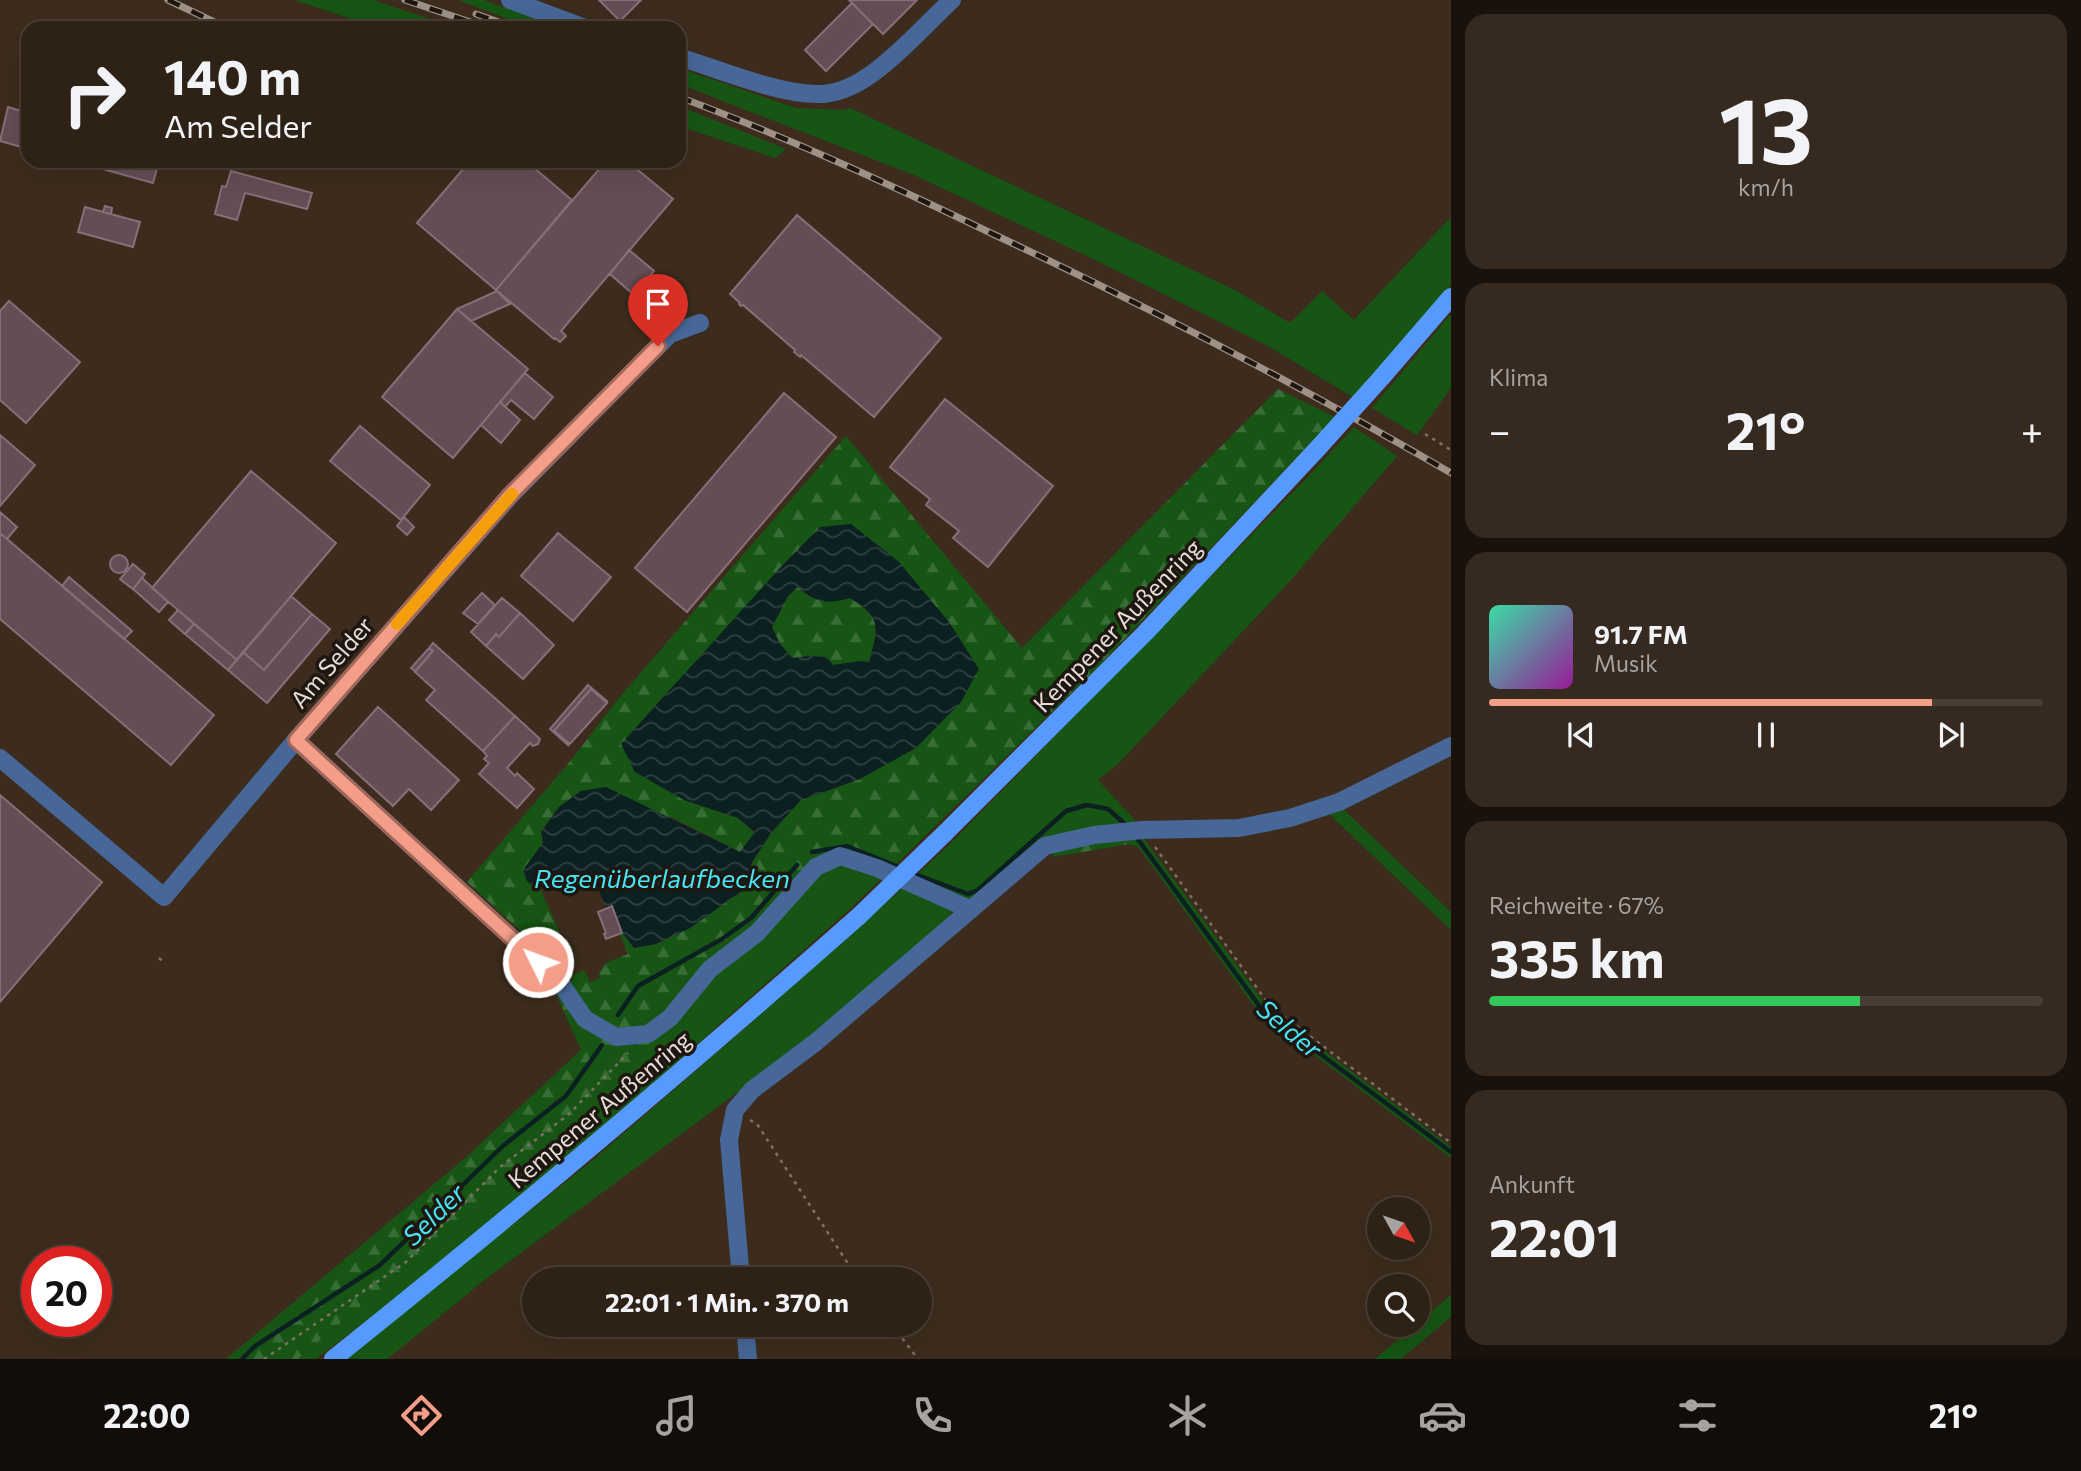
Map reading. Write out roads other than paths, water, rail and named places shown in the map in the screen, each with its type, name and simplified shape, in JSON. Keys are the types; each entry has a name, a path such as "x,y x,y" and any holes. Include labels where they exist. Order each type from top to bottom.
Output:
{"main road":[{"name":"Kempener Außenring","path":"333,1359 476,1244 684,1070 859,916 945,834 1173,603 1319,447 1451,297"}],"street":[{"path":"510,0 566,21"},
{"path":"686,59 799,93 821,94 838,91 873,73 952,0"},
{"name":"Am Selder","path":"0,758 164,897 296,740 510,495 670,334 700,323"},
{"path":"296,740 559,981 584,1019 616,1037 648,1034 670,1018 710,969 757,933 816,867 840,856 877,868 969,909"},
{"path":"740,1267 729,1140 735,1110 752,1090 816,1042 1045,846 1094,835 1239,828 1290,818 1339,802 1451,746"},
{"path":"746,1337 748,1359"}],"water":[{"name":"Regenüberlaufbecken","path":"851,524 899,562 949,622 979,669 961,702 916,748 860,779 801,800 771,833 752,862 746,888 690,928 656,944 634,948 623,933 613,906 606,908 595,881 585,878 560,886 536,888 527,881 523,870 543,843 541,832 559,807 581,791 606,787 740,852 755,832 738,818 684,800 635,772 621,744 820,527","holes":["798,587 822,601 850,598 868,612 873,618 876,632 869,662 833,665 827,657 792,658 780,644 772,627 788,596"]}],"waterway":[{"name":"Selder","path":"912,873 968,894 978,890 1066,811 1087,805 1108,809 1125,824"},
{"name":"Selder","path":"1137,838 1263,1011 1451,1152"},
{"name":"Selder","path":"812,852 847,846 901,868"},
{"name":"Selder","path":"618,1015 638,986 722,939 751,918 797,865"},
{"name":"Selder","path":"242,1359 255,1346 380,1265 504,1145 566,1096 602,1045"}],"railway":[{"path":"168,0 212,21"},
{"path":"405,0 467,21"},
{"path":"476,14 496,21"},
{"path":"686,100 838,162 1111,291 1226,349 1451,473"}]}
